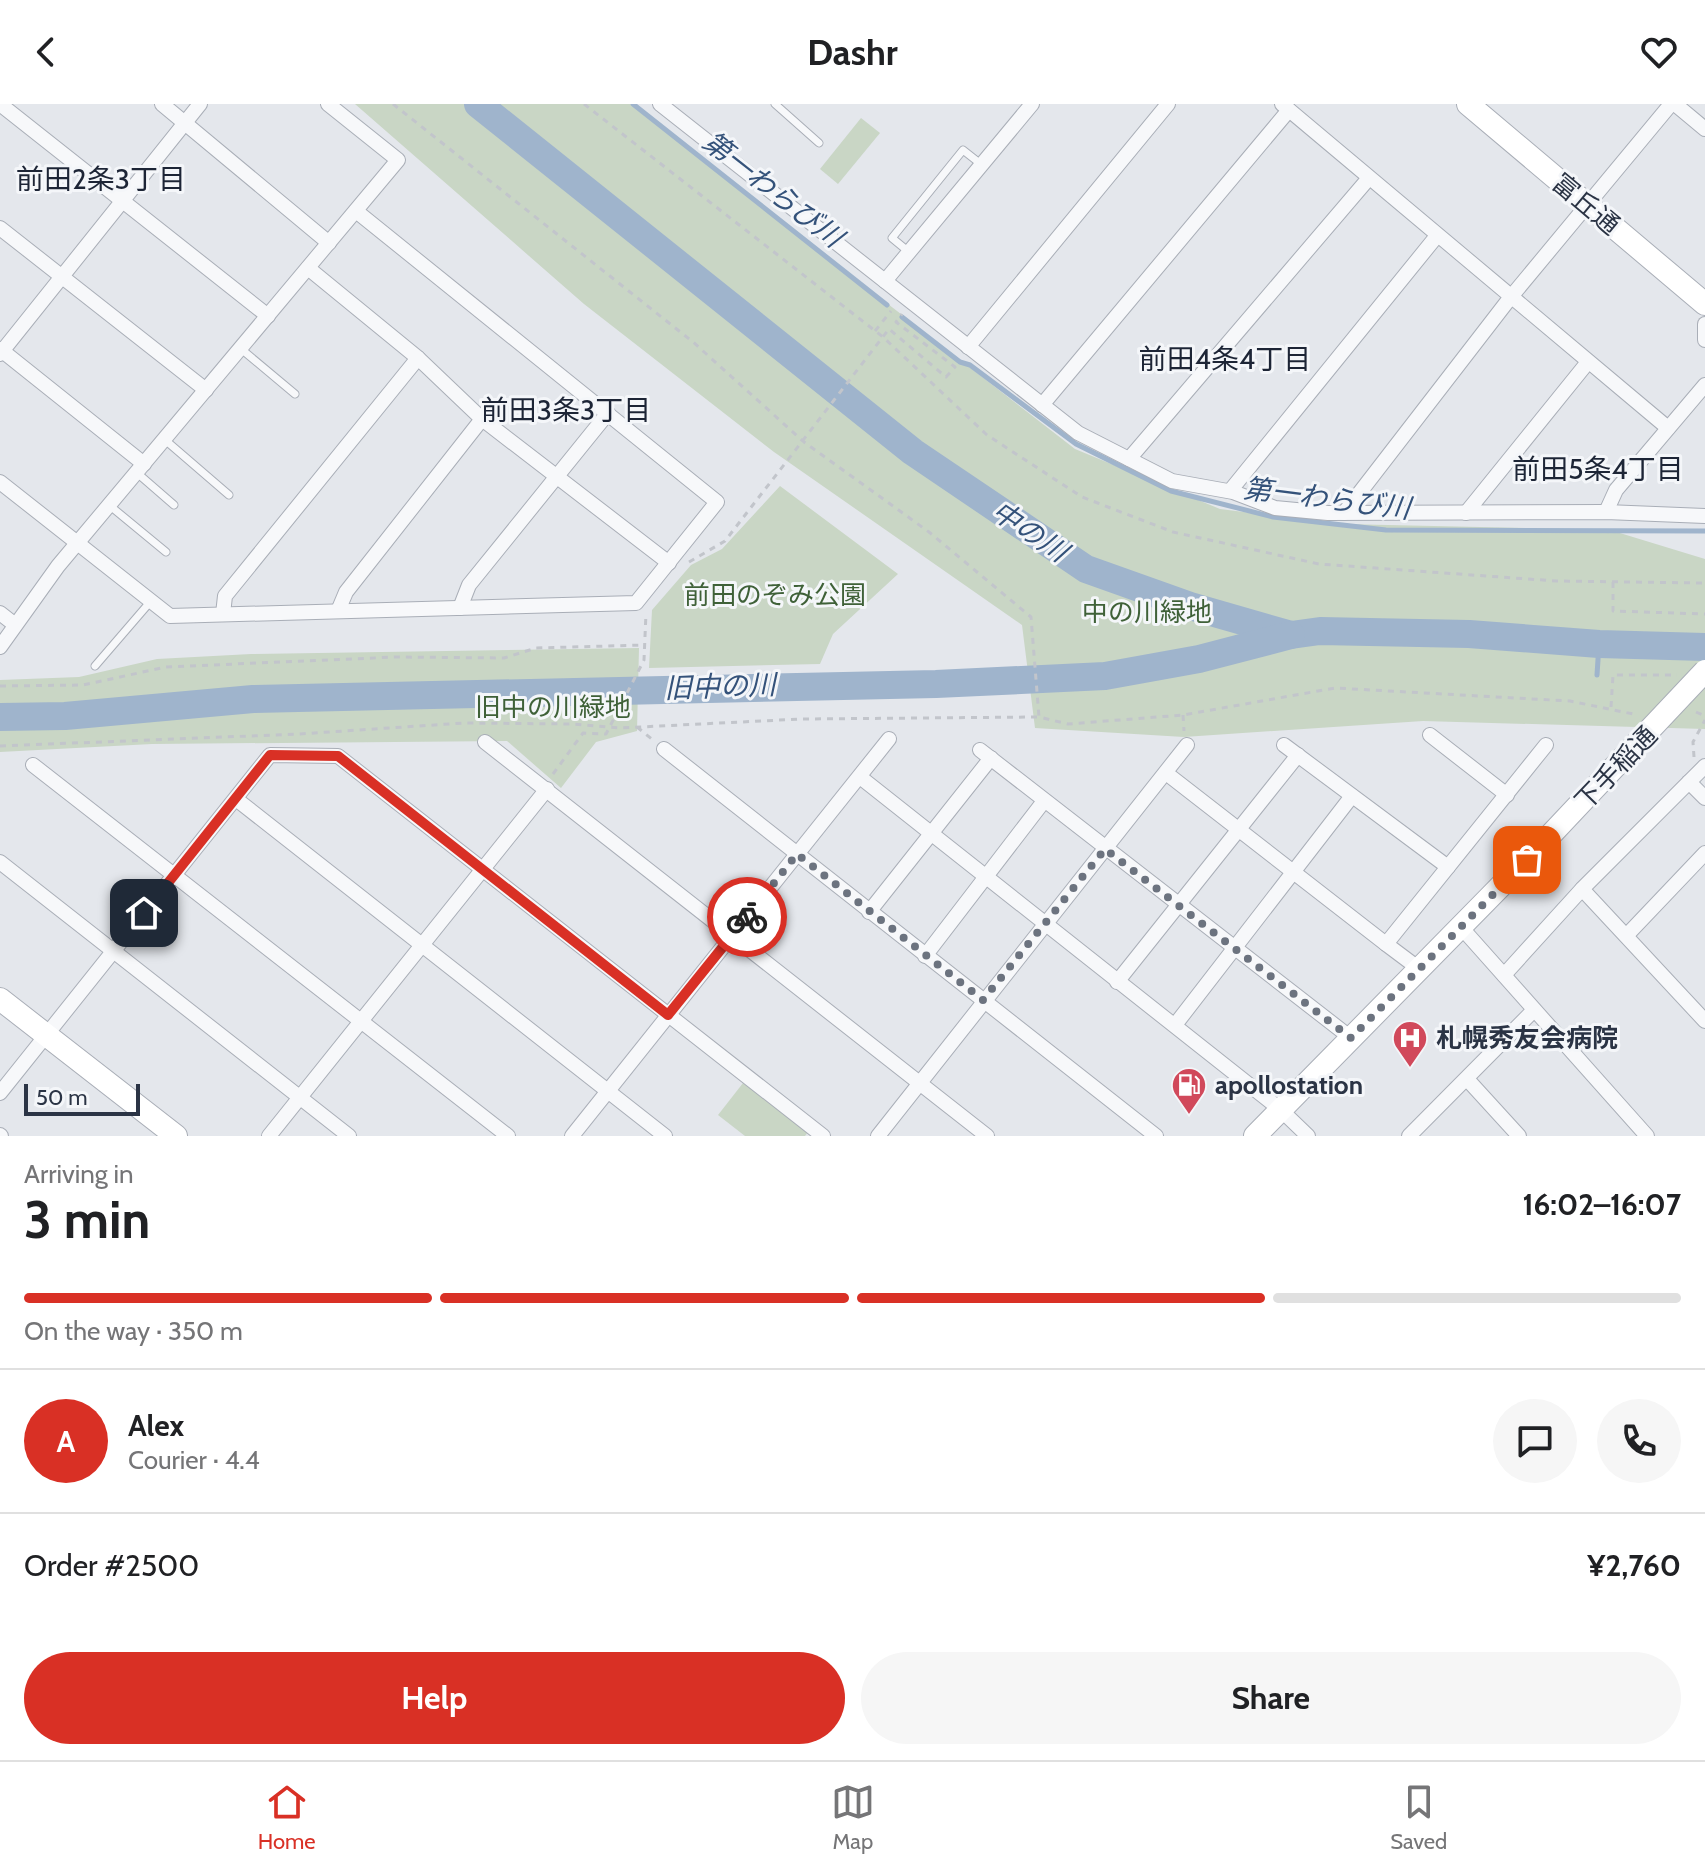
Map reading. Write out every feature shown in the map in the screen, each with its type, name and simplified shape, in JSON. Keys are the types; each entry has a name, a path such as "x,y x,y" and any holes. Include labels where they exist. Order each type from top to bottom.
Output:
{"main road":[{"name":"富丘通","path":"1468,104 1705,304"},
{"name":"下手稲通","path":"1255,1136 1542,844 1697,673"},
{"path":"0,999 176,1136"}],"street":[{"path":"0,104 268,316"},
{"path":"162,104 329,243"},
{"path":"140,468 1,351 200,104"},
{"path":"0,647 14,624 78,542 398,160 328,104"},
{"path":"660,104 677,109 885,281 1078,433 1172,481 1230,491 1275,508 1344,513 1606,512 1705,516"},
{"path":"885,281 1032,104"},
{"path":"968,347 1168,104"},
{"path":"1344,513 1510,298 1673,104 1705,129"},
{"path":"1042,405 1285,107 1436,237 1668,428"},
{"path":"1129,459 1369,178"},
{"path":"0,482 170,616 636,603 717,502 356,211"},
{"path":"0,228 206,390"},
{"path":"1230,491 1436,237"},
{"path":"308,268 418,358 482,419 669,563"},
{"path":"1705,324 1705,340"},
{"path":"223,614 225,596 418,358"},
{"path":"1466,513 1588,362"},
{"path":"1606,512 1616,490 1705,385"},
{"path":"460,608 469,585 608,413"},
{"path":"338,611 346,592 482,419"},
{"path":"0,613 14,624"},
{"path":"1430,735 1507,795"},
{"path":"572,1136 889,739"},
{"path":"485,742 549,783 732,935 987,1136"},
{"path":"878,1136 1186,744"},
{"path":"1284,745 1448,867"},
{"path":"1386,944 1546,745"},
{"path":"664,749 1156,1136"},
{"path":"869,912 930,833 985,754 1351,1038"},
{"path":"0,1093 270,755 338,756 823,1136"},
{"path":"1117,982 1298,755"},
{"path":"33,765 508,1136"},
{"path":"1504,975 1582,889 1689,782 1699,765"},
{"path":"1166,773 1418,968"},
{"path":"860,777 1175,1025 1281,1110 1308,1136"},
{"path":"1689,782 1705,797"},
{"path":"269,1136 549,783"},
{"path":"1175,1025 1233,946 1352,796"},
{"path":"236,799 665,1136"},
{"path":"925,956 1044,801"},
{"path":"1627,935 1705,853"},
{"path":"0,862 349,1136"},
{"path":"1582,889 1702,1011"},
{"path":"1460,926 1647,1136"},
{"path":"1409,1136 1534,1010"},
{"path":"1467,1079 1519,1136"}],"lane":[{"path":"775,104 819,143"},
{"path":"909,252 892,238 963,150 982,165"},
{"path":"240,348 295,394"},
{"path":"164,439 229,495"},
{"path":"140,468 174,505"},
{"path":"109,505 166,552"},
{"path":"95,666 151,601"}],"path":[{"path":"393,104 693,342 805,440 929,532 1031,617 1039,717"},
{"path":"584,104 883,337 987,435 1082,497 1173,532 1319,564 1613,582 1705,583"},
{"path":"684,564 725,541 889,329 946,377 955,367 896,322 905,310"},
{"path":"875,331 891,311"},
{"path":"1613,582 1613,611 1705,614"},
{"path":"549,783 583,733 606,734 639,670 645,645 646,610"},
{"path":"0,686 83,685 166,667 381,657 504,658 536,648 645,645"},
{"path":"1611,708 1613,675 1697,673"},
{"path":"0,746 299,734 464,723 609,728 801,719 1039,717 1068,724 1183,715 1335,688 1570,701 1640,716"},
{"path":"1696,712 1705,718 1693,742 1699,765"},
{"path":"1183,715 1186,744"},
{"path":"637,727 664,749"}],"green space":[{"name":"中の川緑地","path":"355,104 630,104 1075,449 1220,509 1342,524 1610,530 1705,559 1705,729 1423,721 1184,737 1035,728 1022,625 774,452 584,304"},
{"path":"861,118 880,133 838,184 820,169"},
{"name":"前田のぞみ公園","path":"780,486 898,574 833,634 820,664 649,668 652,610 691,565 722,549"},
{"name":"旧中の川緑地","path":"639,648 637,731 596,742 561,788 507,741 152,744 0,752 0,680 79,677 157,659 251,654"},
{"path":"743,1083 808,1132 805,1136 745,1136 718,1115"}],"waterway":[{"name":"中の川","path":"478,104 913,452 1086,569 1190,606 1291,635 1320,631 1469,634 1599,644 1705,647"},
{"name":"第一わらび川","path":"633,104 887,305"},
{"name":"第一わらび川","path":"902,317 1076,444 1171,491 1273,517 1386,530 1705,531"},
{"name":"旧中の川","path":"0,717 65,716 253,699 936,684 1105,676 1199,659 1291,635"},
{"path":"1597,675 1599,644"}],"way so far":[{"path":"747,917 797,854 983,1000 1105,849 1351,1038 1481,903 1527,860"}],"place":[{"name":"札幌秀友会病院","path":"1410,1069"},
{"name":"apollostation","path":"1189,1116"}],"district":[{"name":"前田2条3丁目","path":"101,179"},
{"name":"前田4条4丁目","path":"1225,359"},
{"name":"前田3条3丁目","path":"566,410"},
{"name":"前田5条4丁目","path":"1598,469"}],"route":[{"path":"144,913 270,755 338,756 668,1015 747,917"}]}
